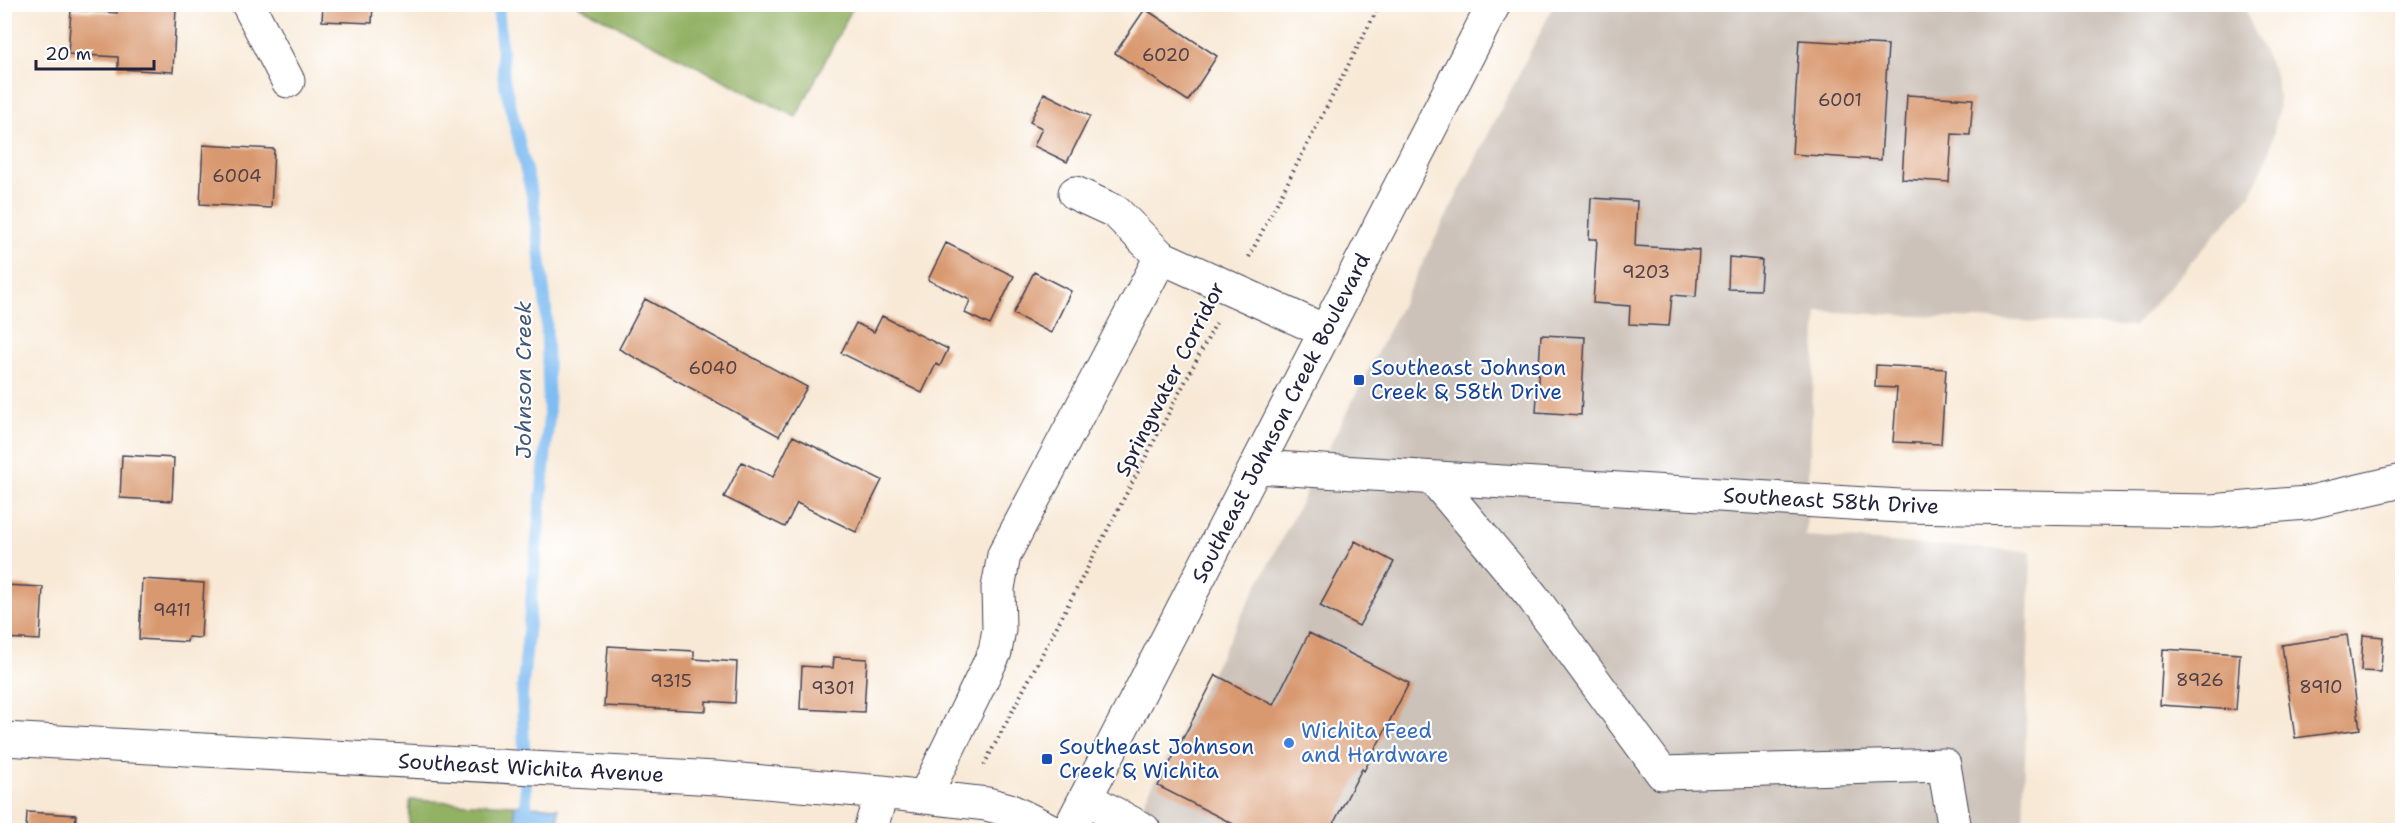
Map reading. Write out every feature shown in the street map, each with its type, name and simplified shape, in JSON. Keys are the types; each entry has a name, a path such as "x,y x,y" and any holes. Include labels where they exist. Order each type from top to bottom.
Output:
{"street":[{"path":"248,4 288,81"},
{"name":"Southeast Johnson Creek Boulevard","path":"1069,831 1494,4"},
{"path":"1075,193 1116,212 1161,257 1325,332"},
{"path":"926,796 995,652 999,629 998,588 1004,555 1161,257"},
{"name":"Southeast 58th Drive","path":"1257,468 1900,506 2211,511 2306,503 2403,481"},
{"path":"1433,478 1532,596 1662,774 1944,765 1955,831"},
{"name":"Southeast Wichita Avenue","path":"4,738 716,778 882,792 987,804 1009,810 1050,831"},
{"path":"870,831 882,792"},
{"path":"1086,798 1144,831"}],"path":[{"name":"Springwater Corridor","path":"984,765 1380,4"}],"shaded area":[{"path":"1554,5 2245,5 2249,22 2276,76 2279,107 2269,154 2251,194 2134,327 1817,311 1806,536 2031,552 2023,830 1129,830 1298,508"}],"green space":[{"path":"577,5 854,5 796,117"},
{"path":"410,800 514,805 517,830 409,830"}],"water":[{"path":"514,805 558,808 558,830 517,830"}],"building":[{"path":"117,4 156,4 156,7 176,8 173,72 118,69 118,57 68,54 71,10 117,13"},
{"path":"323,4 373,4 372,23 322,21"},
{"path":"1145,9 1217,56 1188,101 1115,53"},
{"path":"1799,40 1888,45 1881,160 1792,154"},
{"path":"1044,93 1090,116 1067,162 1034,146 1042,128 1030,122"},
{"path":"1907,95 1973,99 1970,135 1952,134 1949,182 1902,179"},
{"path":"203,145 274,149 271,208 200,204"},
{"path":"1591,198 1637,201 1635,246 1699,250 1696,297 1672,295 1669,326 1629,324 1630,306 1593,303 1597,239 1589,239"},
{"path":"946,243 1014,276 990,325 965,313 970,300 928,280"},
{"path":"1729,257 1762,260 1760,290 1728,289"},
{"path":"1034,272 1071,291 1051,333 1013,314"},
{"path":"645,299 807,387 779,436 619,349"},
{"path":"882,316 948,349 940,366 936,364 922,393 841,353 856,323 874,332"},
{"path":"1541,335 1585,337 1581,415 1536,412"},
{"path":"1876,365 1946,369 1941,444 1893,442 1897,388 1875,387"},
{"path":"793,436 882,480 856,532 797,503 785,527 724,497 742,462 773,477"},
{"path":"122,455 174,458 172,501 120,498"},
{"path":"1355,541 1394,562 1359,626 1320,606"},
{"path":"142,579 204,583 201,638 188,637 187,642 139,639"},
{"path":"4,585 43,587 40,640 4,638"},
{"path":"1309,633 1409,683 1364,771 1362,769 1330,830 1245,830 1158,786 1216,675 1273,705"},
{"path":"2347,635 2360,729 2295,738 2282,645"},
{"path":"2363,635 2383,637 2381,672 2361,671"},
{"path":"608,646 694,651 694,659 737,662 735,703 706,701 706,711 604,706"},
{"path":"2163,649 2240,654 2236,710 2160,705"},
{"path":"834,657 867,659 864,712 800,709 802,666 833,668"},
{"path":"27,812 76,815 75,830 26,830"}],"waterway":[{"name":"Johnson Creek","path":"498,4 504,80 533,199 546,308 549,417 522,695 527,830"}],"place":[{"name":"Southeast Johnson Creek & 58th Drive","path":"1359,380"},
{"name":"Wichita Feed and Hardware","path":"1289,743"},
{"name":"Southeast Johnson Creek & Wichita","path":"1047,759"}]}
